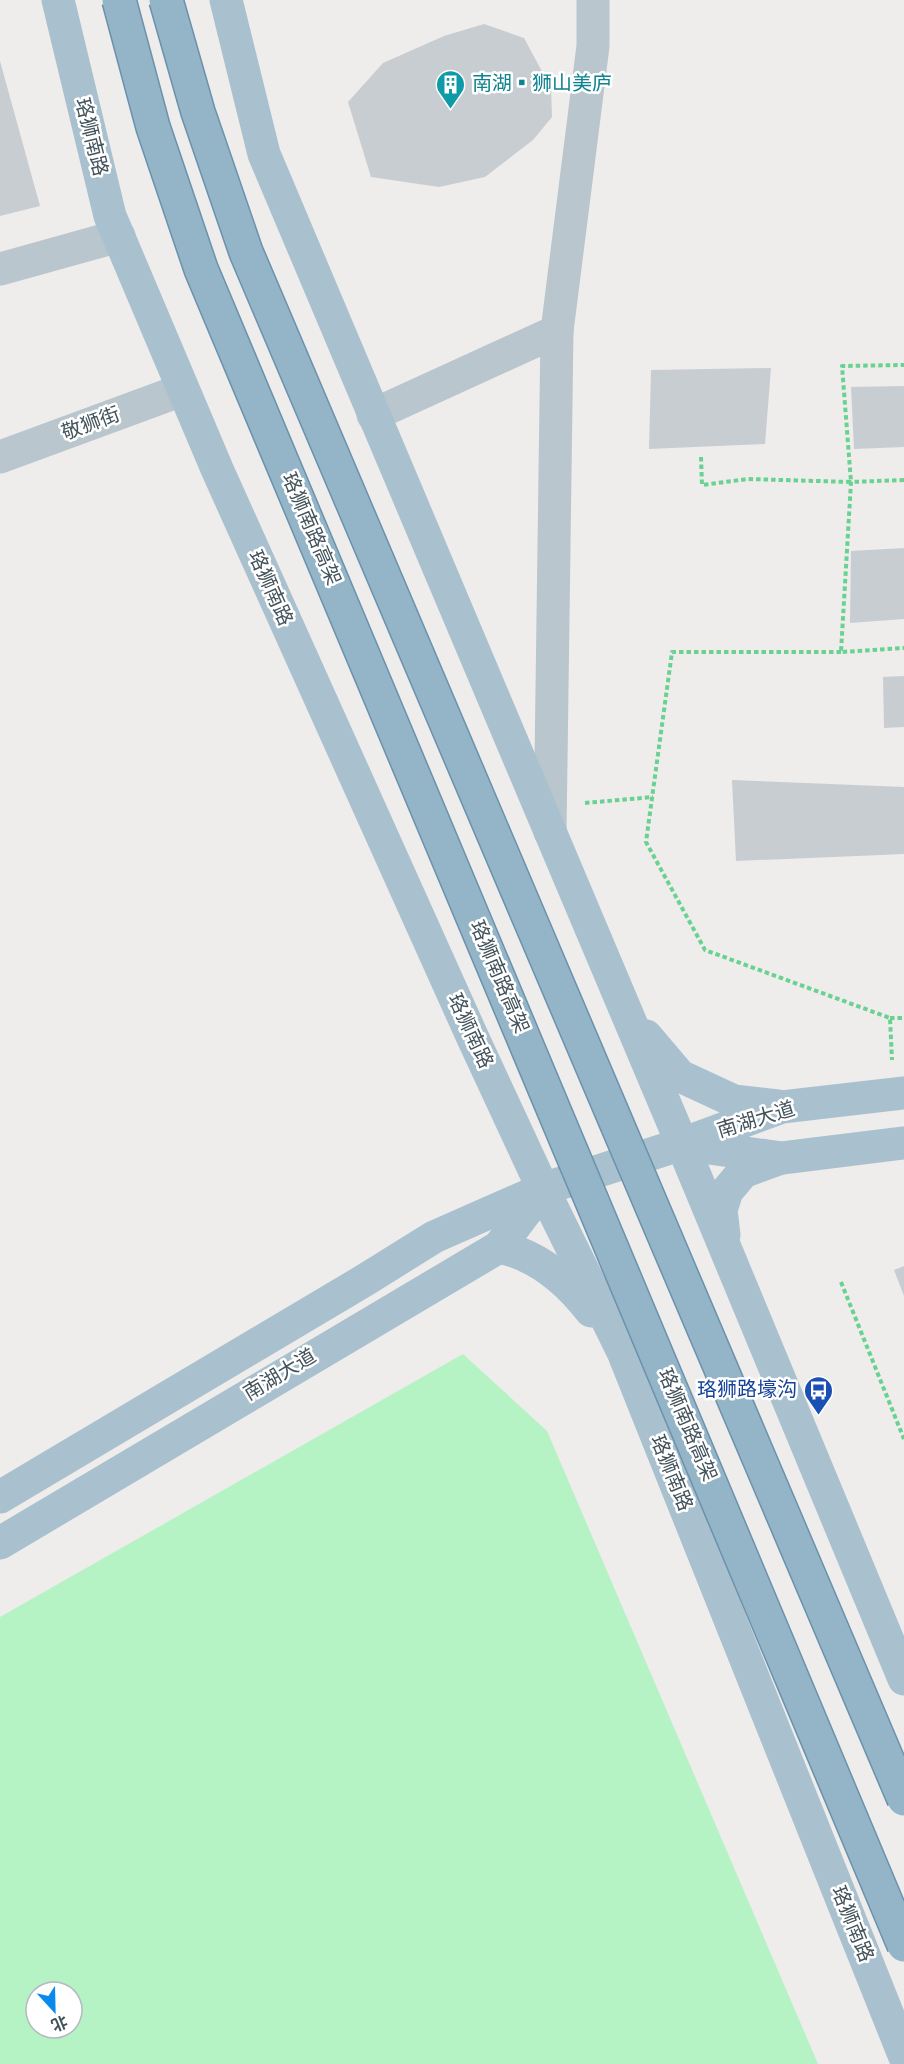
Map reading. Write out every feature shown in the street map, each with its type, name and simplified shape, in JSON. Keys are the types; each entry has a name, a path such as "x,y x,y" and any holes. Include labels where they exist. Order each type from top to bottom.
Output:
{"highway":[{"name":"珞狮南路高架","path":"119,0 153,127 201,269 904,1945"},
{"path":"166,0 198,112 246,252 904,1799"}],"main road":[{"name":"珞狮南路","path":"58,0 110,216 182,390 462,1014 543,1189 623,1352 904,2055"},
{"path":"226,0 264,154 373,415 550,819 626,1012 904,1679"},
{"path":"626,1012 680,1076 734,1101 782,1107"},
{"name":"南湖大道","path":"0,1497 434,1237 543,1189 682,1144 782,1107 899,1094"},
{"name":"南湖大道","path":"682,1144 782,1158 904,1143"},
{"path":"726,1252 720,1210 727,1191 743,1172 782,1158"},
{"name":"南湖大道","path":"0,1543 499,1247 543,1189"},
{"path":"499,1247 516,1251 557,1274 584,1302 623,1352"}],"street":[{"path":"550,819 557,331 593,46 593,0"},
{"path":"0,269 119,237"},
{"path":"373,415 557,331"},
{"name":"敬狮街","path":"0,457 182,390"}],"path":[{"path":"841,652 851,482 842,366 904,365"},
{"path":"701,457 702,485 748,479 851,482 904,480"},
{"path":"904,648 841,652 672,652 646,842 705,950 890,1018 904,1018"},
{"path":"550,819 653,797"},
{"path":"890,1018 899,1094"},
{"path":"841,1282 904,1439"}],"green space":[{"path":"463,1354 547,1431 818,2064 0,2064 0,1617"}],"building":[{"name":"南湖▪狮山美庐","path":"484,24 524,38 551,88 552,117 533,140 485,177 439,187 371,177 348,102 383,63 444,36"},
{"path":"0,61 40,206 0,216"},
{"path":"771,368 765,444 649,449 651,370"},
{"path":"904,386 904,447 854,449 851,387"},
{"path":"904,548 904,619 850,623 851,551"},
{"path":"904,676 904,727 884,728 883,677"},
{"path":"732,780 904,787 904,854 736,861"},
{"path":"904,1266 904,1296 894,1270"}],"place":[{"name":"南湖▪狮山美庐","path":"451,110"},
{"name":"珞狮路壕沟","path":"818,1416"}]}
